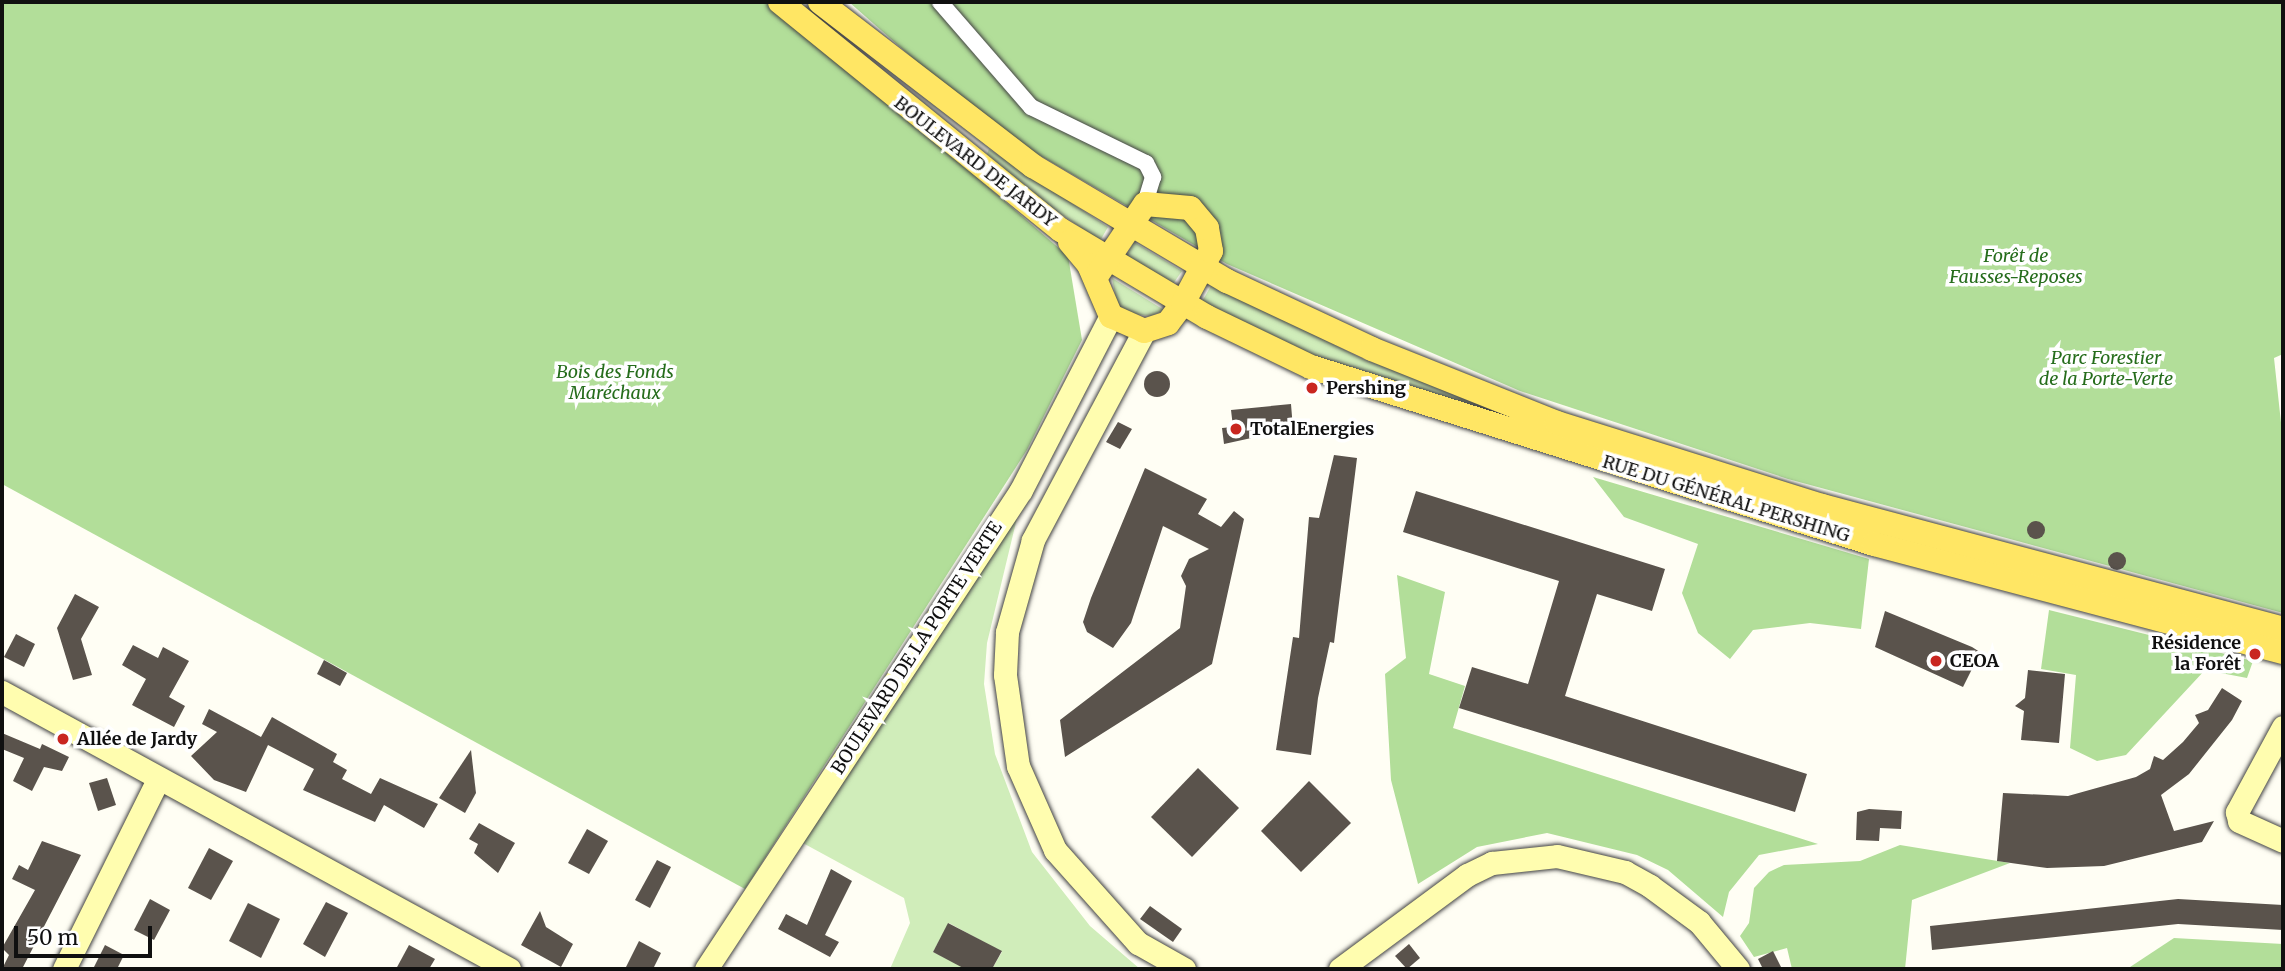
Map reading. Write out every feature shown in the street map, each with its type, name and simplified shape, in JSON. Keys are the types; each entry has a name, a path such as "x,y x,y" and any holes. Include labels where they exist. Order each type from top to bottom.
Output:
{"main road":[{"name":"BOULEVARD DE JARDY","path":"780,2 1062,230 1101,267"},
{"name":"BOULEVARD DE JARDY","path":"820,2 1033,166 1126,224 1204,267"},
{"path":"1145,204 1190,208 1205,224 1212,243 1204,267 1168,323 1144,331 1111,316 1101,267 1126,224 1145,204"},
{"path":"1101,267 1183,303"},
{"name":"RUE DU GÉNÉRAL PERSHING","path":"1204,267 1372,349 1557,422 1997,557 2283,629"},
{"name":"RUE DU GÉNÉRAL PERSHING","path":"1183,303 1311,367 1391,397 1874,544 2283,652"}],"street":[{"path":"940,2 1031,107 1146,163 1153,177 1145,204"},
{"name":"BOULEVARD DE LA PORTE VERTE","path":"706,969 1021,490 1111,316"},
{"path":"1144,331 1033,540 1007,632 1005,675 1018,766 1055,850 1138,943 1184,969"},
{"path":"2,692 509,969"},
{"path":"2283,727 2236,811 2239,821 2283,841"},
{"path":"64,969 159,778"},
{"path":"1340,969 1467,875 1492,863 1557,856 1625,872 1650,887 1699,922 1738,969"}],"green space":[{"name":"Bois des Fonds Maréchaux","path":"2,2 774,2 1068,256 1082,340 1027,450 745,889 2,484"},
{"name":"Forêt de Fausses-Reposes","path":"849,2 2283,2 2283,354 2274,358 2283,441 2283,613 1788,479 1520,391 1227,264 1113,198 991,127"},
{"path":"989,149 1108,227 1100,241 1041,200 987,154"},
{"path":"1134,242 1182,271 1173,284 1126,256"},
{"path":"1112,278 1164,310 1151,316 1132,314 1117,304"},
{"path":"1212,284 1365,360 1824,517 1377,383 1200,305"},
{"path":"1593,477 1869,559 1861,629 1810,623 1753,630 1730,659 1698,633 1682,593 1698,544 1624,517"},
{"path":"1017,518 987,643 984,684 995,754 1032,852 1090,926 1140,969 992,969 1002,952 949,923 933,952 970,969 890,969 910,923 904,898 801,842"},
{"path":"1397,575 1445,592 1429,674 1465,686 1453,728 1818,844 1759,855 1729,892 1723,917 1668,870 1637,855 1547,833 1477,847 1418,884 1391,780 1385,674 1406,658"},
{"path":"2049,610 2253,661 2247,678 2205,670 2126,755 2097,761 2070,748 2076,675 2041,669"},
{"path":"1900,845 2010,863 1912,900 1905,969 1792,969 1787,948 1754,957 1740,936 1749,923 1754,888 1769,872 1784,865 1860,861"},
{"path":"2174,938 2283,944 2283,969 2127,969"}],"building":[{"path":"1157,371 1166,375 1170,384 1166,393 1157,397 1148,393 1144,384 1148,375"},
{"path":"1291,404 1293,429 1224,444 1222,428 1233,427 1231,410"},
{"path":"1118,422 1132,429 1120,449 1106,442"},
{"path":"1334,455 1357,458 1334,643 1330,642 1318,698 1311,755 1276,750 1293,637 1299,638 1309,517 1319,518"},
{"path":"1145,468 1207,499 1198,514 1221,527 1234,511 1244,519 1212,664 1065,757 1060,720 1180,628 1186,586 1181,576 1189,559 1209,549 1163,526 1131,623 1113,648 1087,632 1083,622 1091,598"},
{"path":"1416,491 1665,569 1652,611 1597,594 1565,696 1807,774 1795,812 1459,708 1472,667 1528,684 1559,581 1403,532"},
{"path":"2036,521 2044,526 2045,530 2040,538 2036,539 2028,534 2027,530 2032,522"},
{"path":"2117,552 2123,555 2126,561 2123,567 2117,570 2111,567 2108,561 2111,555"},
{"path":"75,594 99,607 81,639 92,675 73,680 57,628"},
{"path":"1885,611 1972,647 1983,654 1984,665 1972,669 1963,687 1875,647"},
{"path":"16,634 35,644 24,667 4,657"},
{"path":"133,645 158,658 163,647 189,661 169,697 185,706 174,727 132,705 146,679 122,665"},
{"path":"324,660 347,673 340,686 317,674"},
{"path":"2028,670 2065,674 2059,743 2021,740 2024,711 2015,706 2025,698"},
{"path":"2222,688 2242,701 2232,720 2189,774 2161,795 2174,831 2214,821 2202,842 2104,866 2047,868 1997,861 2003,793 2068,796 2136,777 2150,769 2154,756 2163,760 2183,742 2199,723 2195,715 2208,710"},
{"path":"209,709 261,737 272,717 337,754 333,762 347,770 342,779 371,794 380,778 438,804 424,828 384,805 375,822 303,790 314,769 268,745 246,792 214,780 191,756 217,732 202,724"},
{"path":"2,733 40,749 42,744 69,757 62,771 44,767 32,791 13,781 24,758 2,749"},
{"path":"471,750 476,793 465,813 439,798"},
{"path":"1198,768 1239,808 1192,857 1151,817"},
{"path":"107,778 116,805 98,811 89,783"},
{"path":"1309,781 1351,823 1301,872 1261,831"},
{"path":"1869,809 1902,811 1901,829 1880,828 1879,841 1856,840 1857,812"},
{"path":"479,823 515,843 498,873 474,853 478,844 469,839"},
{"path":"587,829 608,841 589,874 568,863"},
{"path":"42,841 81,855 22,969 2,969 9,955 2,948 35,890 12,879 19,865 28,870"},
{"path":"209,848 233,861 211,900 188,888"},
{"path":"657,860 671,867 650,908 635,900"},
{"path":"831,869 852,881 825,935 839,942 830,957 778,929 786,914 807,925"},
{"path":"150,899 170,910 154,940 134,930"},
{"path":"2178,899 2283,905 2283,930 2178,924 1932,950 1930,926"},
{"path":"326,902 348,913 325,957 303,944"},
{"path":"248,903 280,919 261,958 229,941"},
{"path":"1150,906 1182,929 1173,942 1140,919"},
{"path":"540,911 546,927 573,944 561,967 521,945"},
{"path":"948,923 1002,951 992,969 965,969 933,952"},
{"path":"639,941 661,953 653,969 625,969"},
{"path":"1409,944 1420,958 1407,969 1395,956"},
{"path":"105,945 124,955 117,969 93,969"},
{"path":"409,945 435,959 429,969 396,969"},
{"path":"1773,951 1782,969 1763,969 1758,959"}],"place":[{"name":"Pershing","path":"1312,388"},
{"name":"TotalEnergies","path":"1236,429"},
{"name":"Résidence la Forêt","path":"2255,654"},
{"name":"CEOA","path":"1936,661"},
{"name":"Allée de Jardy","path":"63,739"}],"park label":[{"name":"Parc Forestier de la Porte-Verte","path":"2106,369"}]}
